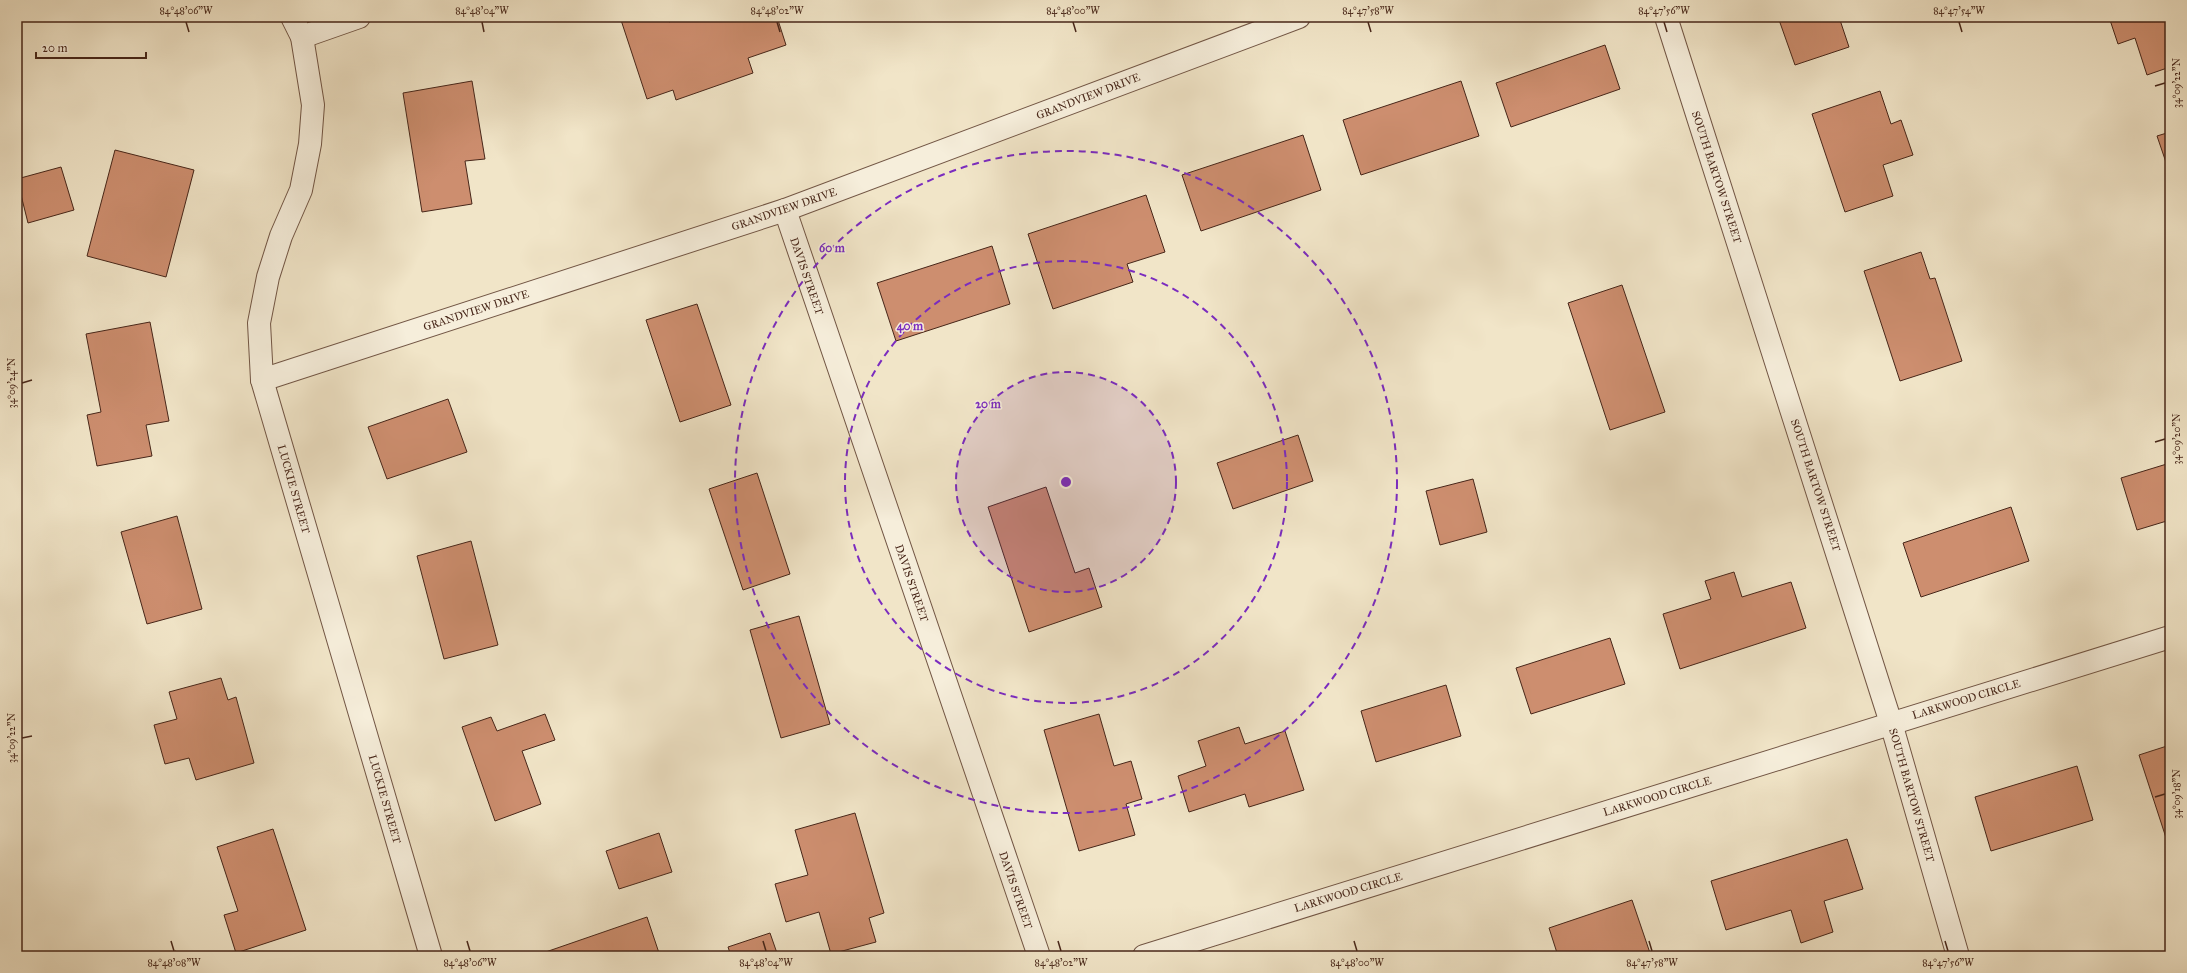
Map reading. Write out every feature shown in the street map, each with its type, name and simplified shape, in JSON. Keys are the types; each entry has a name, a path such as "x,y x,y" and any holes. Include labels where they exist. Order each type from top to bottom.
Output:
{"street":[{"name":"LUCKIE STREET","path":"292,17 302,37 313,105 310,144 301,190 281,236 268,277 259,323 262,380 432,956"},
{"path":"302,37 359,17"},
{"name":"GRANDVIEW DRIVE","path":"262,380 785,210 1299,17"},
{"name":"SOUTH BARTOW STREET","path":"1666,17 1891,722 1958,956"},
{"name":"DAVIS STREET","path":"785,210 1039,956"},
{"name":"LARKWOOD CIRCLE","path":"1144,956 1891,722 2170,637"}],"building":[{"path":"620,17 667,17 669,22 681,17 777,17 786,45 748,58 753,73 676,100 673,90 647,99"},
{"path":"1778,17 1839,17 1849,47 1795,65"},
{"path":"2109,17 2170,17 2170,67 2147,75 2135,38 2118,44"},
{"path":"1605,45 1620,89 1511,127 1496,83"},
{"path":"472,81 485,159 465,161 472,204 422,212 403,93"},
{"path":"1461,81 1479,136 1361,175 1343,120"},
{"path":"1880,91 1891,124 1901,120 1913,155 1883,165 1893,196 1845,212 1812,114"},
{"path":"2170,132 2170,174 2157,136"},
{"path":"1303,135 1321,190 1201,231 1182,175"},
{"path":"115,150 194,170 166,277 87,256"},
{"path":"61,167 74,210 28,223 17,179"},
{"path":"1146,195 1165,252 1127,264 1133,282 1053,309 1028,234"},
{"path":"992,246 1010,304 896,341 877,283"},
{"path":"1921,252 1930,279 1935,278 1962,361 1900,381 1864,271"},
{"path":"1622,285 1665,412 1610,430 1568,303"},
{"path":"697,304 731,405 680,422 646,320"},
{"path":"150,322 169,421 146,425 152,456 97,466 87,415 101,412 86,334"},
{"path":"448,399 467,452 387,479 368,427"},
{"path":"1298,435 1313,481 1233,509 1217,463"},
{"path":"2170,463 2170,520 2137,530 2121,478"},
{"path":"757,473 790,574 743,590 709,489"},
{"path":"1473,479 1487,532 1440,545 1426,491"},
{"path":"1046,487 1075,573 1089,568 1102,607 1029,632 988,507"},
{"path":"2011,507 2029,561 1921,597 1903,543"},
{"path":"177,516 202,609 147,624 121,532"},
{"path":"471,541 498,645 444,659 417,556"},
{"path":"1734,572 1742,597 1791,582 1806,628 1680,669 1663,614 1711,599 1705,581"},
{"path":"799,616 830,724 781,738 750,630"},
{"path":"1610,638 1625,684 1531,714 1516,668"},
{"path":"221,678 228,700 236,697 254,763 196,780 189,758 165,764 154,725 177,719 169,692"},
{"path":"1446,685 1461,736 1376,762 1361,711"},
{"path":"545,714 555,740 522,751 541,804 495,821 462,727 491,717 497,731"},
{"path":"1099,714 1114,766 1131,761 1142,799 1126,804 1135,835 1079,851 1044,730"},
{"path":"1239,727 1245,744 1285,731 1304,790 1249,807 1245,794 1189,812 1178,776 1206,766 1198,741"},
{"path":"2170,745 2170,850 2139,755"},
{"path":"2077,766 2093,820 1991,851 1975,797"},
{"path":"855,813 884,913 869,918 876,942 831,954 819,912 786,922 775,884 808,875 795,830"},
{"path":"273,829 306,930 236,953 224,915 238,911 217,847"},
{"path":"659,833 672,872 619,889 606,851"},
{"path":"1847,839 1863,889 1824,901 1833,932 1801,943 1791,910 1726,930 1711,881"},
{"path":"1632,900 1650,953 1639,956 1558,956 1549,928"},
{"path":"647,917 660,956 537,956 537,955"},
{"path":"770,933 778,956 731,956 728,947"},
{"path":"176,951 178,956 160,956"}]}
